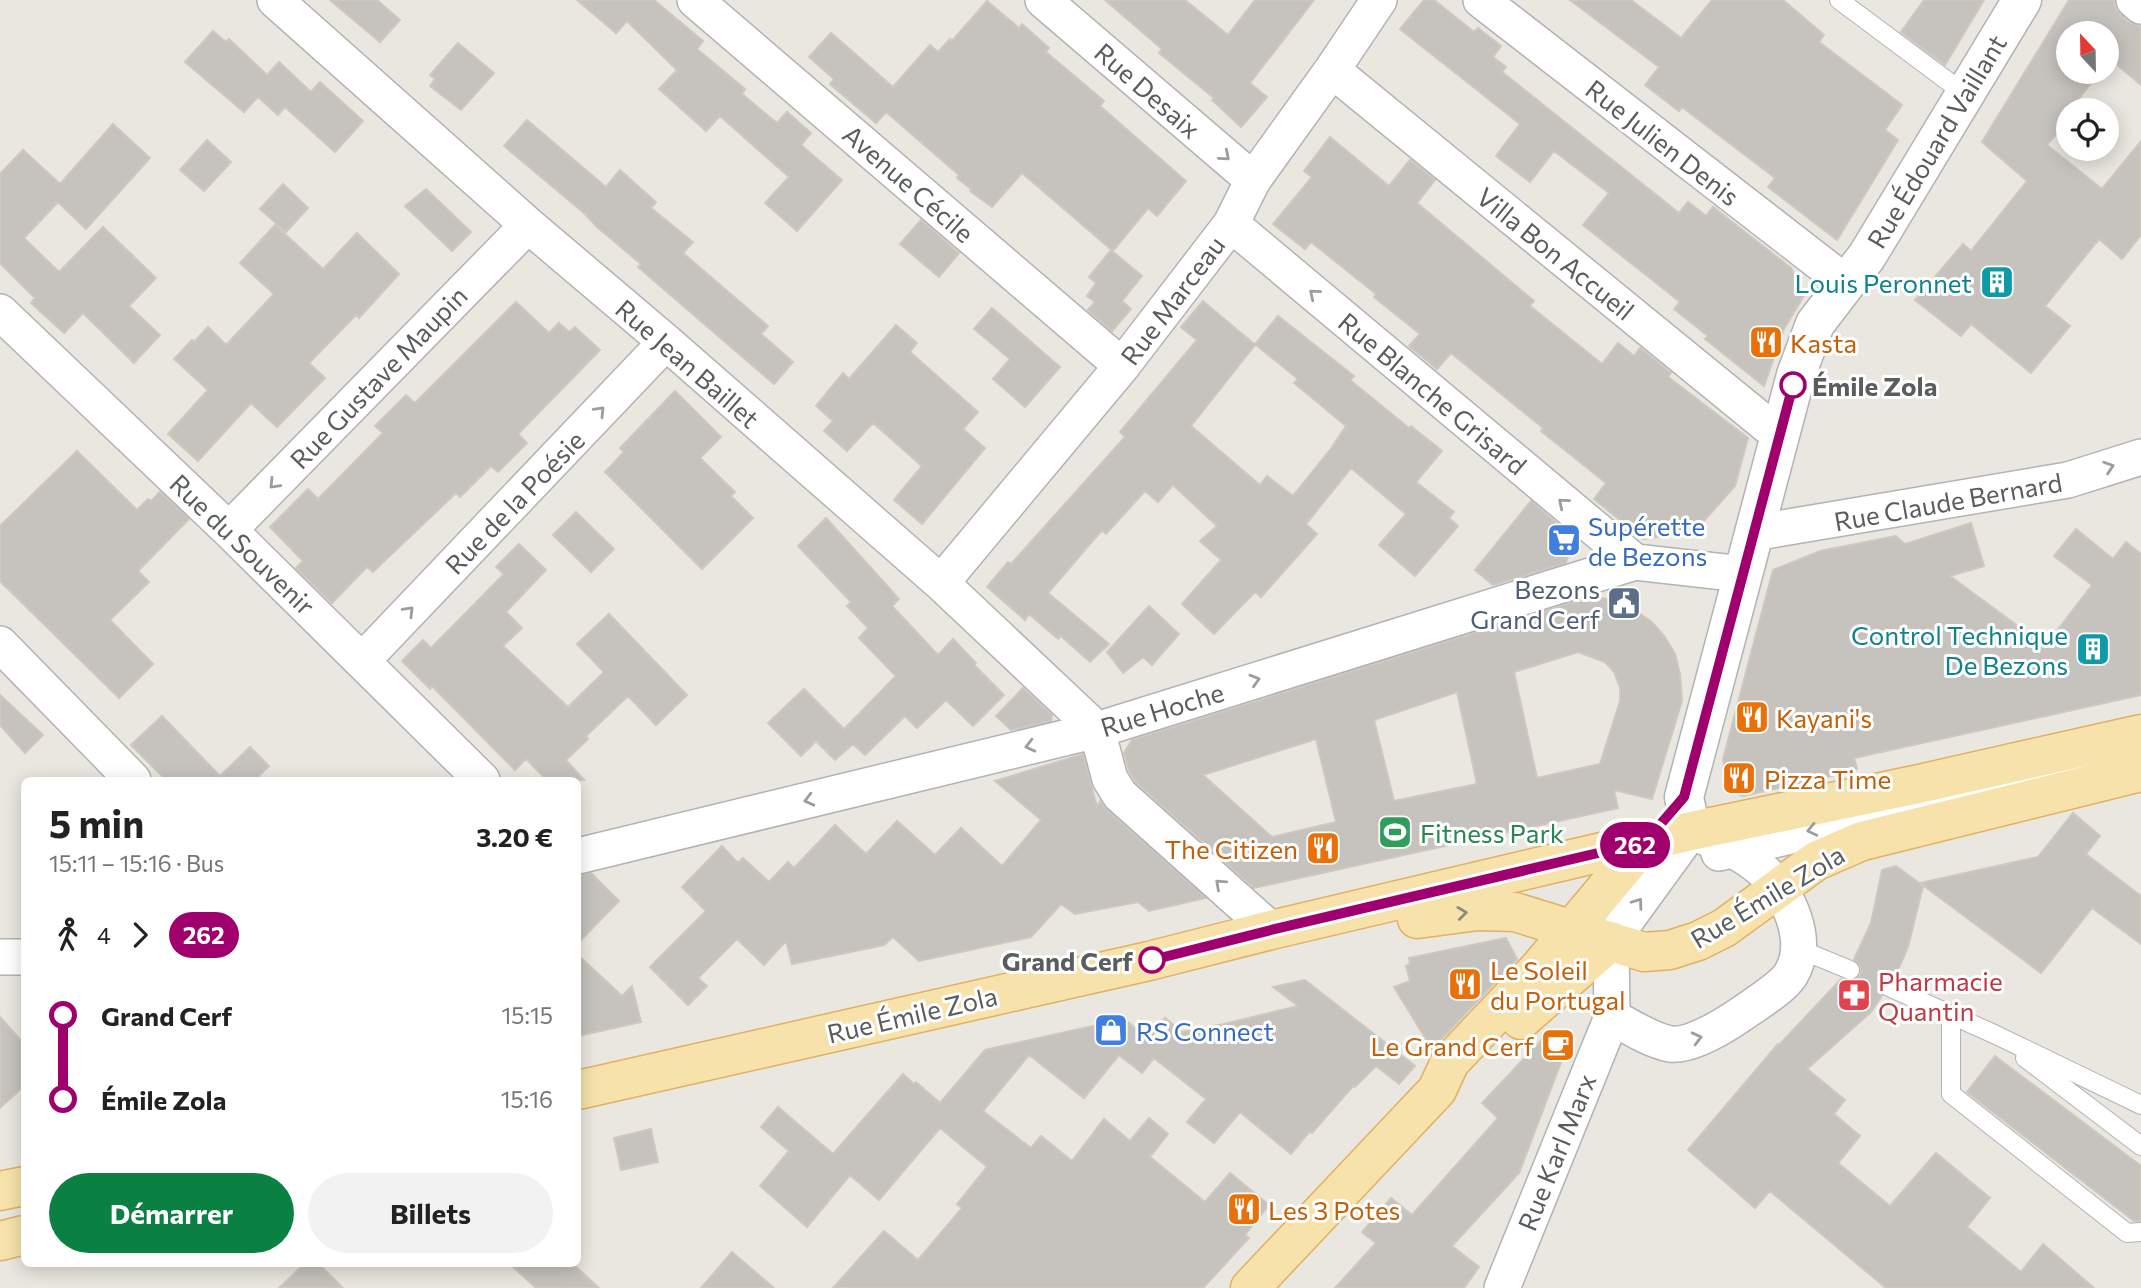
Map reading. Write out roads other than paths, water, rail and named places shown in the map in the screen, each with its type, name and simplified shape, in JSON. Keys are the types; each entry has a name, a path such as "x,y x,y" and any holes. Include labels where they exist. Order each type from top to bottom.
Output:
{"main road":[{"name":"Rue Émile Zola","path":"585,1086 1224,944 1271,930 1656,854 1688,814 1919,784 2141,734"},
{"name":"Rue Émile Zola","path":"1224,944 1478,911 1515,912 1644,952 1670,950 1699,941 1724,928 1816,862 1862,841 2141,772"},
{"path":"1437,1090 1450,1062 1572,930 1618,875 1656,854"},
{"path":"1250,1288 1437,1090 1466,1074 1541,1001 1611,942"},
{"path":"0,1191 21,1187"},
{"path":"0,1240 21,1236"}],"street":[{"name":"Rue Jean Baillet","path":"275,0 528,225 941,583 1097,730"},
{"name":"Avenue Cécile","path":"695,0 1122,366"},
{"name":"Rue Desaix","path":"1043,0 1252,180"},
{"name":"Rue Marceau","path":"941,583 1122,366 1231,224 1252,180 1379,0"},
{"name":"Rue Julien Denis","path":"1481,0 1846,283"},
{"name":"Rue Édouard Vaillant","path":"1688,814 1742,574 1796,375 1815,324 1867,256 2022,0"},
{"path":"2134,0 2141,6"},
{"name":"Villa Bon Accueil","path":"1332,70 1779,435"},
{"name":"Rue Blanche Grisard","path":"1231,224 1634,562"},
{"name":"Rue Gustave Maupin","path":"229,530 528,225"},
{"name":"Rue du Souvenir","path":"0,312 229,530 479,777"},
{"name":"Rue de la Poésie","path":"362,661 666,342"},
{"name":"Rue Claude Bernard","path":"1753,533 2068,481 2141,457"},
{"name":"Rue Hoche","path":"581,855 1097,730 1634,562 1742,574"},
{"path":"0,644 130,777"},
{"path":"1097,730 1110,779 1120,795 1271,930"},
{"path":"1688,814 1731,850 1763,870 1780,889 1796,926 1800,948 1791,975 1764,998 1712,1034 1671,1044 1644,1034 1612,1017 1611,942 1656,854 1731,850 2141,753"},
{"path":"0,957 21,957"},
{"name":"Rue Karl Marx","path":"1502,1288 1612,1017"},
{"path":"0,1240 21,1226"}],"lane":[{"path":"1839,0 1965,94"},
{"path":"1800,948 1850,970"},
{"path":"1889,987 2141,1105"},
{"path":"1951,1014 1951,1094 2127,1233 2141,1232"},
{"path":"1994,1034 2141,1146"}],"place":[{"name":"Louis Peronnet","path":"1997,282"},
{"name":"Kasta","path":"1766,342"},
{"name":"Émile Zola","path":"1793,385"},
{"name":"Supérette de Bezons","path":"1564,540"},
{"name":"Bezons Grand Cerf","path":"1624,603"},
{"name":"Control Technique De Bezons","path":"2093,649"},
{"name":"Kayani's","path":"1752,717"},
{"name":"Pizza Time","path":"1739,778"},
{"name":"Fitness Park","path":"1395,832"},
{"name":"The Citizen","path":"1323,848"},
{"name":"Grand Cerf","path":"1152,960"},
{"name":"Le Soleil du Portugal","path":"1465,984"},
{"name":"Pharmacie Quantin","path":"1854,995"},
{"name":"RS Connect","path":"1111,1030"},
{"name":"Le Grand Cerf","path":"1558,1045"},
{"name":"Les 3 Potes","path":"1244,1209"}]}
